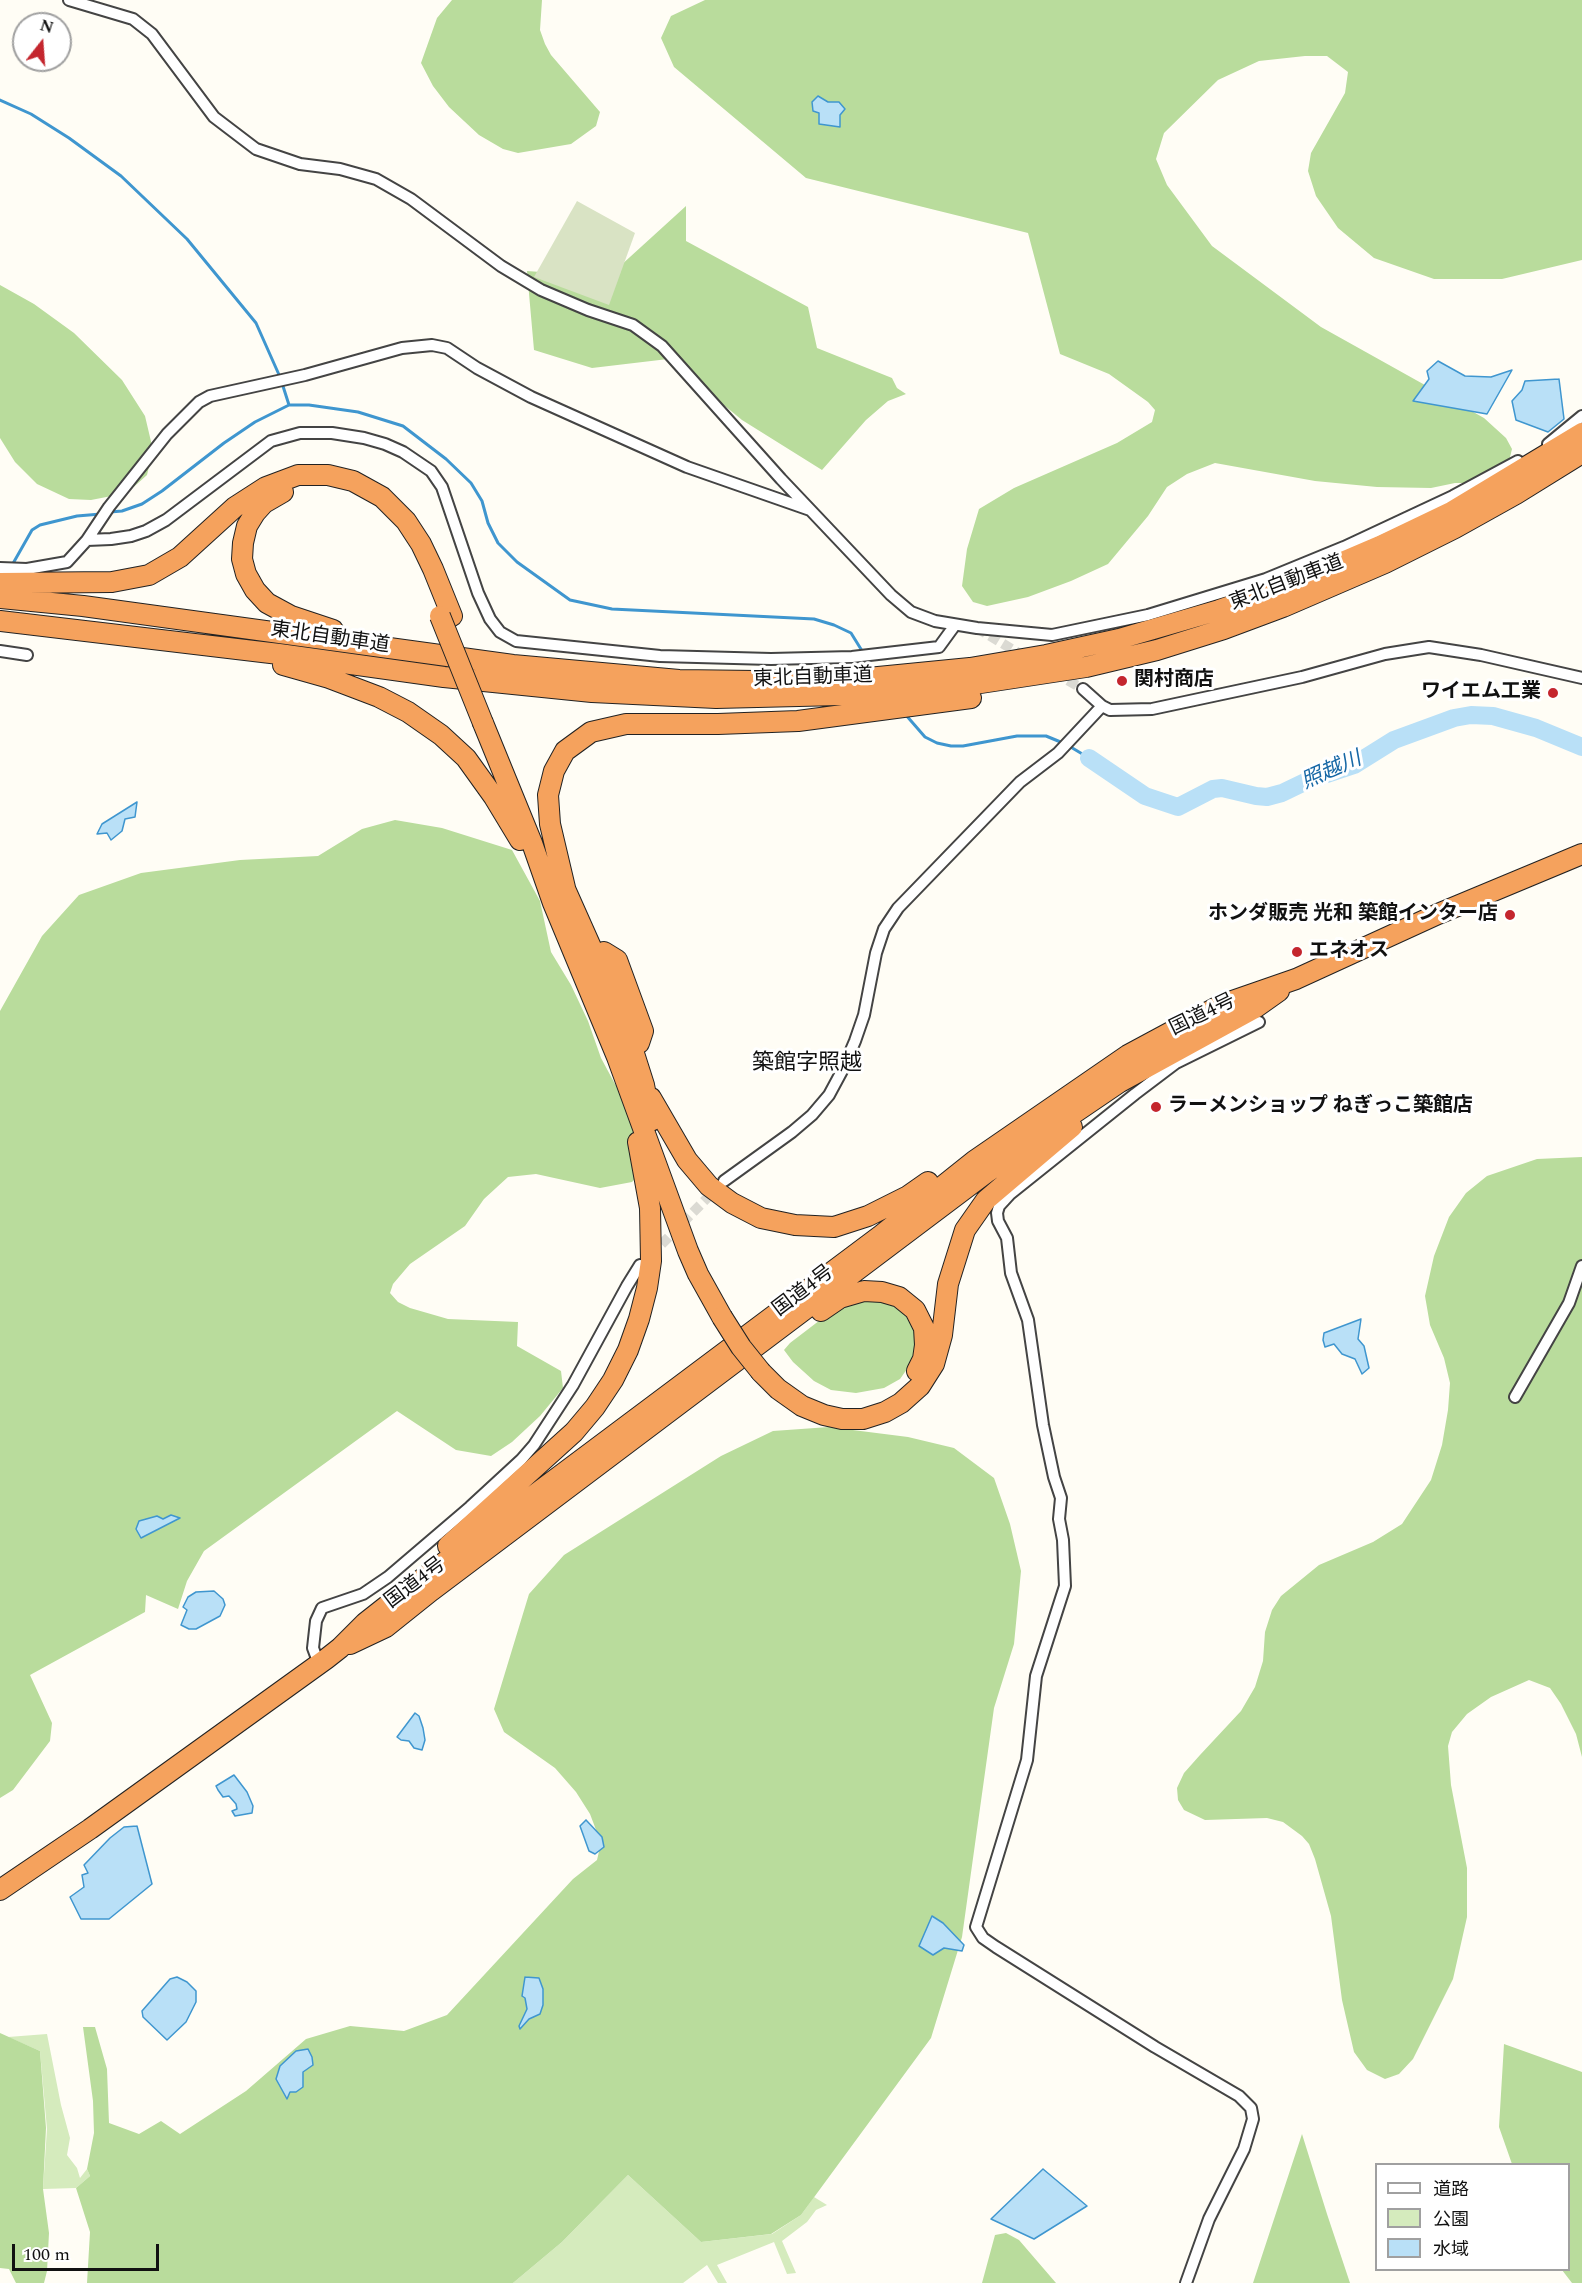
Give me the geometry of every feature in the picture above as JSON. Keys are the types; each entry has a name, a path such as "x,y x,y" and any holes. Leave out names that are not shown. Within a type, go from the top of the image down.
{"highway":[{"name":"東北自動車道","path":"0,598 83,606 513,664 679,680 756,681 868,678 970,668 1119,639 1277,590 1380,546 1451,512 1582,433"},
{"name":"東北自動車道","path":"0,621 444,677 592,692 883,703 937,697 1000,694 1089,671 1273,611 1385,563 1516,494 1582,453"},
{"path":"11,573 112,582 149,574 180,557 235,507 266,487 298,475 328,475 353,482 382,497 406,521 433,569 446,616"},
{"path":"381,645 291,616 267,603 255,590 246,574 242,559 243,543 247,526 264,503 290,489 316,485 343,489 369,501 386,515 404,537 446,616 560,897 582,974 687,1160 709,1186 732,1203 761,1218 795,1225 834,1227 868,1216 908,1196 1078,1079 1128,1055"},
{"path":"156,639 277,663 329,678 379,697 408,712 441,735 466,758 587,937 636,1071 638,1141 648,1187 652,1229 647,1288 628,1350 613,1380 595,1407 574,1432 420,1572 398,1597"},
{"path":"560,897 548,795 554,771 565,752 591,732 626,724 787,722 883,703"},
{"name":"国道4号","path":"340,1648 386,1627 986,1173 1120,1082 1185,1043 1255,1008 1296,979 1438,914 1582,854"},
{"path":"587,937 604,952 688,1251 698,1274 727,1313 741,1347 766,1368 801,1392 819,1401 850,1407 871,1405 895,1393 915,1374 925,1345 924,1328 915,1310 899,1297 882,1292 864,1291 840,1299 794,1328 770,1335"},
{"name":"国道4号","path":"0,1890 90,1829 319,1664 398,1597 880,1236 974,1161 1128,1055 1185,1043"},
{"path":"766,1368 778,1389 802,1406 824,1415 842,1419 862,1419 885,1412 901,1403 920,1386 934,1364 942,1335 948,1284 965,1230 986,1200 1093,1110 1120,1082"}],"street":[{"path":"69,0 133,19 152,34 214,117 256,150 300,164 340,169 376,179 411,199 501,266 541,290 588,310 633,325 662,346 810,511 891,595 911,612 935,621 1052,635 1148,615 1266,579 1344,547 1453,496 1550,443 1582,416"},
{"path":"11,573 67,562 87,540 109,507 167,434 199,402 210,396 305,375 402,348 432,345 447,348 477,369 531,397 668,458 778,501 810,511"},
{"path":"87,540 131,536 166,520 271,441 300,433 346,435 364,438 403,452 431,471 442,487 478,593 490,619 500,632 516,641 660,656 771,659 852,657 877,656 939,647 955,625"},
{"path":"1083,689 1102,706 1121,711 1152,709 1302,677 1385,654 1429,647 1481,655 1582,678"},
{"path":"0,651 27,655"},
{"path":"724,1181 792,1132 812,1115 829,1095 843,1069 864,1015 876,953 884,929 898,908 928,874 1010,795 1020,782 1058,753 1102,706"},
{"path":"1186,2283 1209,2219 1244,2148 1253,2119 1251,2108 1239,2096 1155,2047 996,1947 983,1938 976,1926 1027,1760 1036,1676 1065,1586 1063,1540 1059,1519 1061,1498 1054,1478 1043,1425 1028,1320 1011,1274 1007,1238 998,1221 997,1213 999,1206 1043,1166 1176,1064 1185,1043 1259,1022"},
{"path":"319,1664 313,1648 316,1621 322,1608 363,1594 387,1577 470,1507 521,1460 534,1445 573,1385 640,1265"},
{"path":"1515,1397 1569,1303 1582,1266"}],"green space":[{"path":"452,0 542,0 540,30 545,44 551,55 600,112 596,126 571,144 518,153 503,149 479,135 449,107 433,86 421,63 437,18"},
{"path":"705,0 1582,0 1582,260 1502,279 1434,279 1374,258 1338,228 1316,196 1308,171 1311,153 1345,93 1348,72 1327,56 1259,61 1218,80 1164,133 1156,159 1167,185 1212,246 1321,327 1484,418 1506,438 1512,449 1509,461 1477,483 1455,483 1431,488 1377,487 1315,481 1215,463 1187,474 1167,487 1148,516 1108,564 1028,597 987,606 973,602 962,586 967,549 979,509 1014,488 1117,443 1152,422 1155,410 1148,402 1109,374 1060,354 1028,233 806,178 674,67 661,38 671,16"},
{"path":"577,201 635,233 609,305 534,277"},
{"path":"686,206 686,241 808,307 817,348 892,378 897,388 906,394 888,401 866,420 822,470 742,420 668,359 592,368 534,350 527,271 608,277"},
{"path":"0,285 34,304 74,333 122,380 145,416 153,450 147,475 127,493 91,500 69,499 37,484 15,462 0,438"},
{"path":"395,820 442,828 512,850 540,901 551,952 571,985 588,1021 601,1058 615,1084 644,1123 648,1165 632,1182 600,1188 536,1174 508,1177 484,1199 465,1226 410,1264 393,1284 390,1293 398,1302 410,1308 448,1319 518,1322 517,1346 561,1371 563,1388 540,1416 512,1442 491,1456 456,1450 397,1411 204,1551 187,1581 178,1609 146,1595 145,1612 30,1675 52,1723 50,1741 13,1790 0,1798 0,1011 42,936 79,895 141,873 240,860 318,856 362,829"},
{"path":"1582,1157 1582,1757 1576,1734 1550,1688 1529,1680 1491,1697 1467,1714 1452,1732 1448,1746 1451,1785 1467,1868 1467,1917 1453,1979 1413,2059 1399,2074 1385,2079 1367,2070 1354,2052 1342,2000 1331,1916 1309,1844 1283,1822 1267,1818 1205,1820 1184,1810 1178,1800 1177,1788 1184,1773 1241,1711 1255,1687 1263,1661 1265,1632 1272,1610 1281,1596 1319,1565 1373,1542 1402,1524 1431,1480 1442,1445 1450,1383 1444,1358 1430,1325 1425,1296 1434,1256 1449,1217 1466,1193 1487,1176 1537,1159"},
{"path":"852,1299 896,1303 911,1314 917,1328 917,1344 912,1362 900,1379 884,1388 856,1393 831,1390 814,1381 793,1362 784,1350 828,1314"},
{"path":"829,1427 908,1437 954,1448 994,1478 1010,1524 1021,1571 1014,1644 994,1708 962,1937 931,2038 801,2215 771,2234 701,2242 628,2175 562,2242 513,2283 87,2283 90,2232 76,2188 90,2176 87,2169 94,2133 93,2101 83,2027 95,2027 107,2069 109,2123 139,2134 161,2121 180,2134 246,2091 306,2039 350,2026 404,2031 447,2015 573,1879 597,1860 601,1843 590,1814 576,1792 555,1768 504,1732 494,1709 529,1594 564,1555 721,1456 773,1431"},
{"path":"0,2033 40,2051 46,2128 43,2189 49,2233 44,2283 16,2283 9,2269 0,2268"},
{"path":"47,2034 70,2138 67,2155 77,2168 80,2178 87,2169 90,2176 76,2188 43,2189 47,2129 40,2051 8,2037"},
{"path":"1504,2044 1582,2072 1582,2283 1572,2283 1563,2271 1570,2271 1570,2163 1512,2163 1499,2127"},
{"path":"1302,2134 1350,2283 1253,2283"},
{"path":"628,2175 701,2242 772,2234 801,2215 814,2197 827,2205 816,2210 807,2222 782,2241 796,2273 787,2274 774,2242 717,2265 727,2283 718,2283 707,2265 683,2283 513,2283 562,2242"},
{"path":"1006,2233 1019,2240 1056,2283 982,2283 995,2235"}],"water":[{"path":"818,96 828,102 839,102 845,109 840,115 840,127 819,124 819,113 813,111 812,102"},
{"path":"1438,361 1465,376 1491,377 1512,370 1487,414 1413,401 1429,379 1427,371"},
{"path":"1559,379 1564,419 1548,432 1516,420 1512,401 1522,390 1525,381"},
{"path":"137,802 135,817 125,819 122,831 111,840 107,833 97,834 102,824"},
{"path":"1361,1319 1358,1339 1364,1346 1369,1368 1362,1374 1355,1359 1342,1354 1334,1344 1325,1347 1323,1340 1324,1333"},
{"path":"171,1515 180,1518 141,1538 136,1529 139,1521 157,1516 163,1519"},
{"path":"214,1591 223,1599 225,1605 220,1616 196,1629 189,1629 181,1625 187,1610 183,1607 188,1597 196,1592"},
{"path":"415,1713 419,1716 423,1728 425,1740 422,1750 414,1748 409,1741 397,1737"},
{"path":"234,1775 247,1792 253,1806 252,1813 235,1816 232,1811 237,1809 236,1804 229,1796 223,1797 216,1786"},
{"path":"586,1820 602,1837 604,1847 595,1854 589,1851 580,1826"},
{"path":"137,1826 152,1884 109,1919 81,1919 70,1897 84,1887 82,1875 88,1873 84,1865 124,1827"},
{"path":"932,1916 943,1923 964,1945 962,1951 944,1948 933,1955 919,1946"},
{"path":"177,1977 187,1982 196,1991 196,2002 186,2022 167,2040 143,2017 142,2011 170,1979"},
{"path":"525,1977 539,1978 543,1989 543,2005 540,2014 529,2019 520,2029 519,2026 527,2009 525,1998 522,1996"},
{"path":"308,2049 313,2065 303,2072 303,2087 296,2092 290,2092 287,2099 276,2079 280,2066 296,2051"},
{"path":"1043,2169 1087,2206 1034,2239 991,2219"}],"waterway":[{"path":"0,100 31,114 121,176 187,239 256,323 280,377"},
{"path":"282,383 289,405"},
{"path":"110,512 122,511 142,504 255,422 289,405 309,405 358,412 403,426 446,459 471,483 482,501 488,523 498,543 517,562 570,600 612,609 814,619 851,633 864,654"},
{"path":"11,567 32,530 40,525 77,516 101,514"},
{"path":"905,714 925,737 951,746 1017,736 1046,736 1063,743"},
{"name":"照越川","path":"1089,758 1145,796 1178,807 1213,789 1222,788 1267,797 1282,793 1309,780 1354,765 1394,740 1454,718 1471,715 1493,716 1536,728 1582,747"},
{"path":"1069,746 1089,758"}],"tunnel":[{"path":"977,628 1025,657"},
{"path":"1055,673 1083,689"},
{"path":"651,1255 716,1189"}],"place":[{"name":"関村商店","path":"1122,681"},
{"name":"ワイエム工業","path":"1553,693"},
{"name":"ホンダ販売 光和 築館インター店","path":"1510,915"},
{"name":"エネオス","path":"1297,952"},
{"name":"ラーメンショップ ねぎっこ築館店","path":"1156,1107"}],"district":[{"name":"築館字照越","path":"807,1065"}]}
